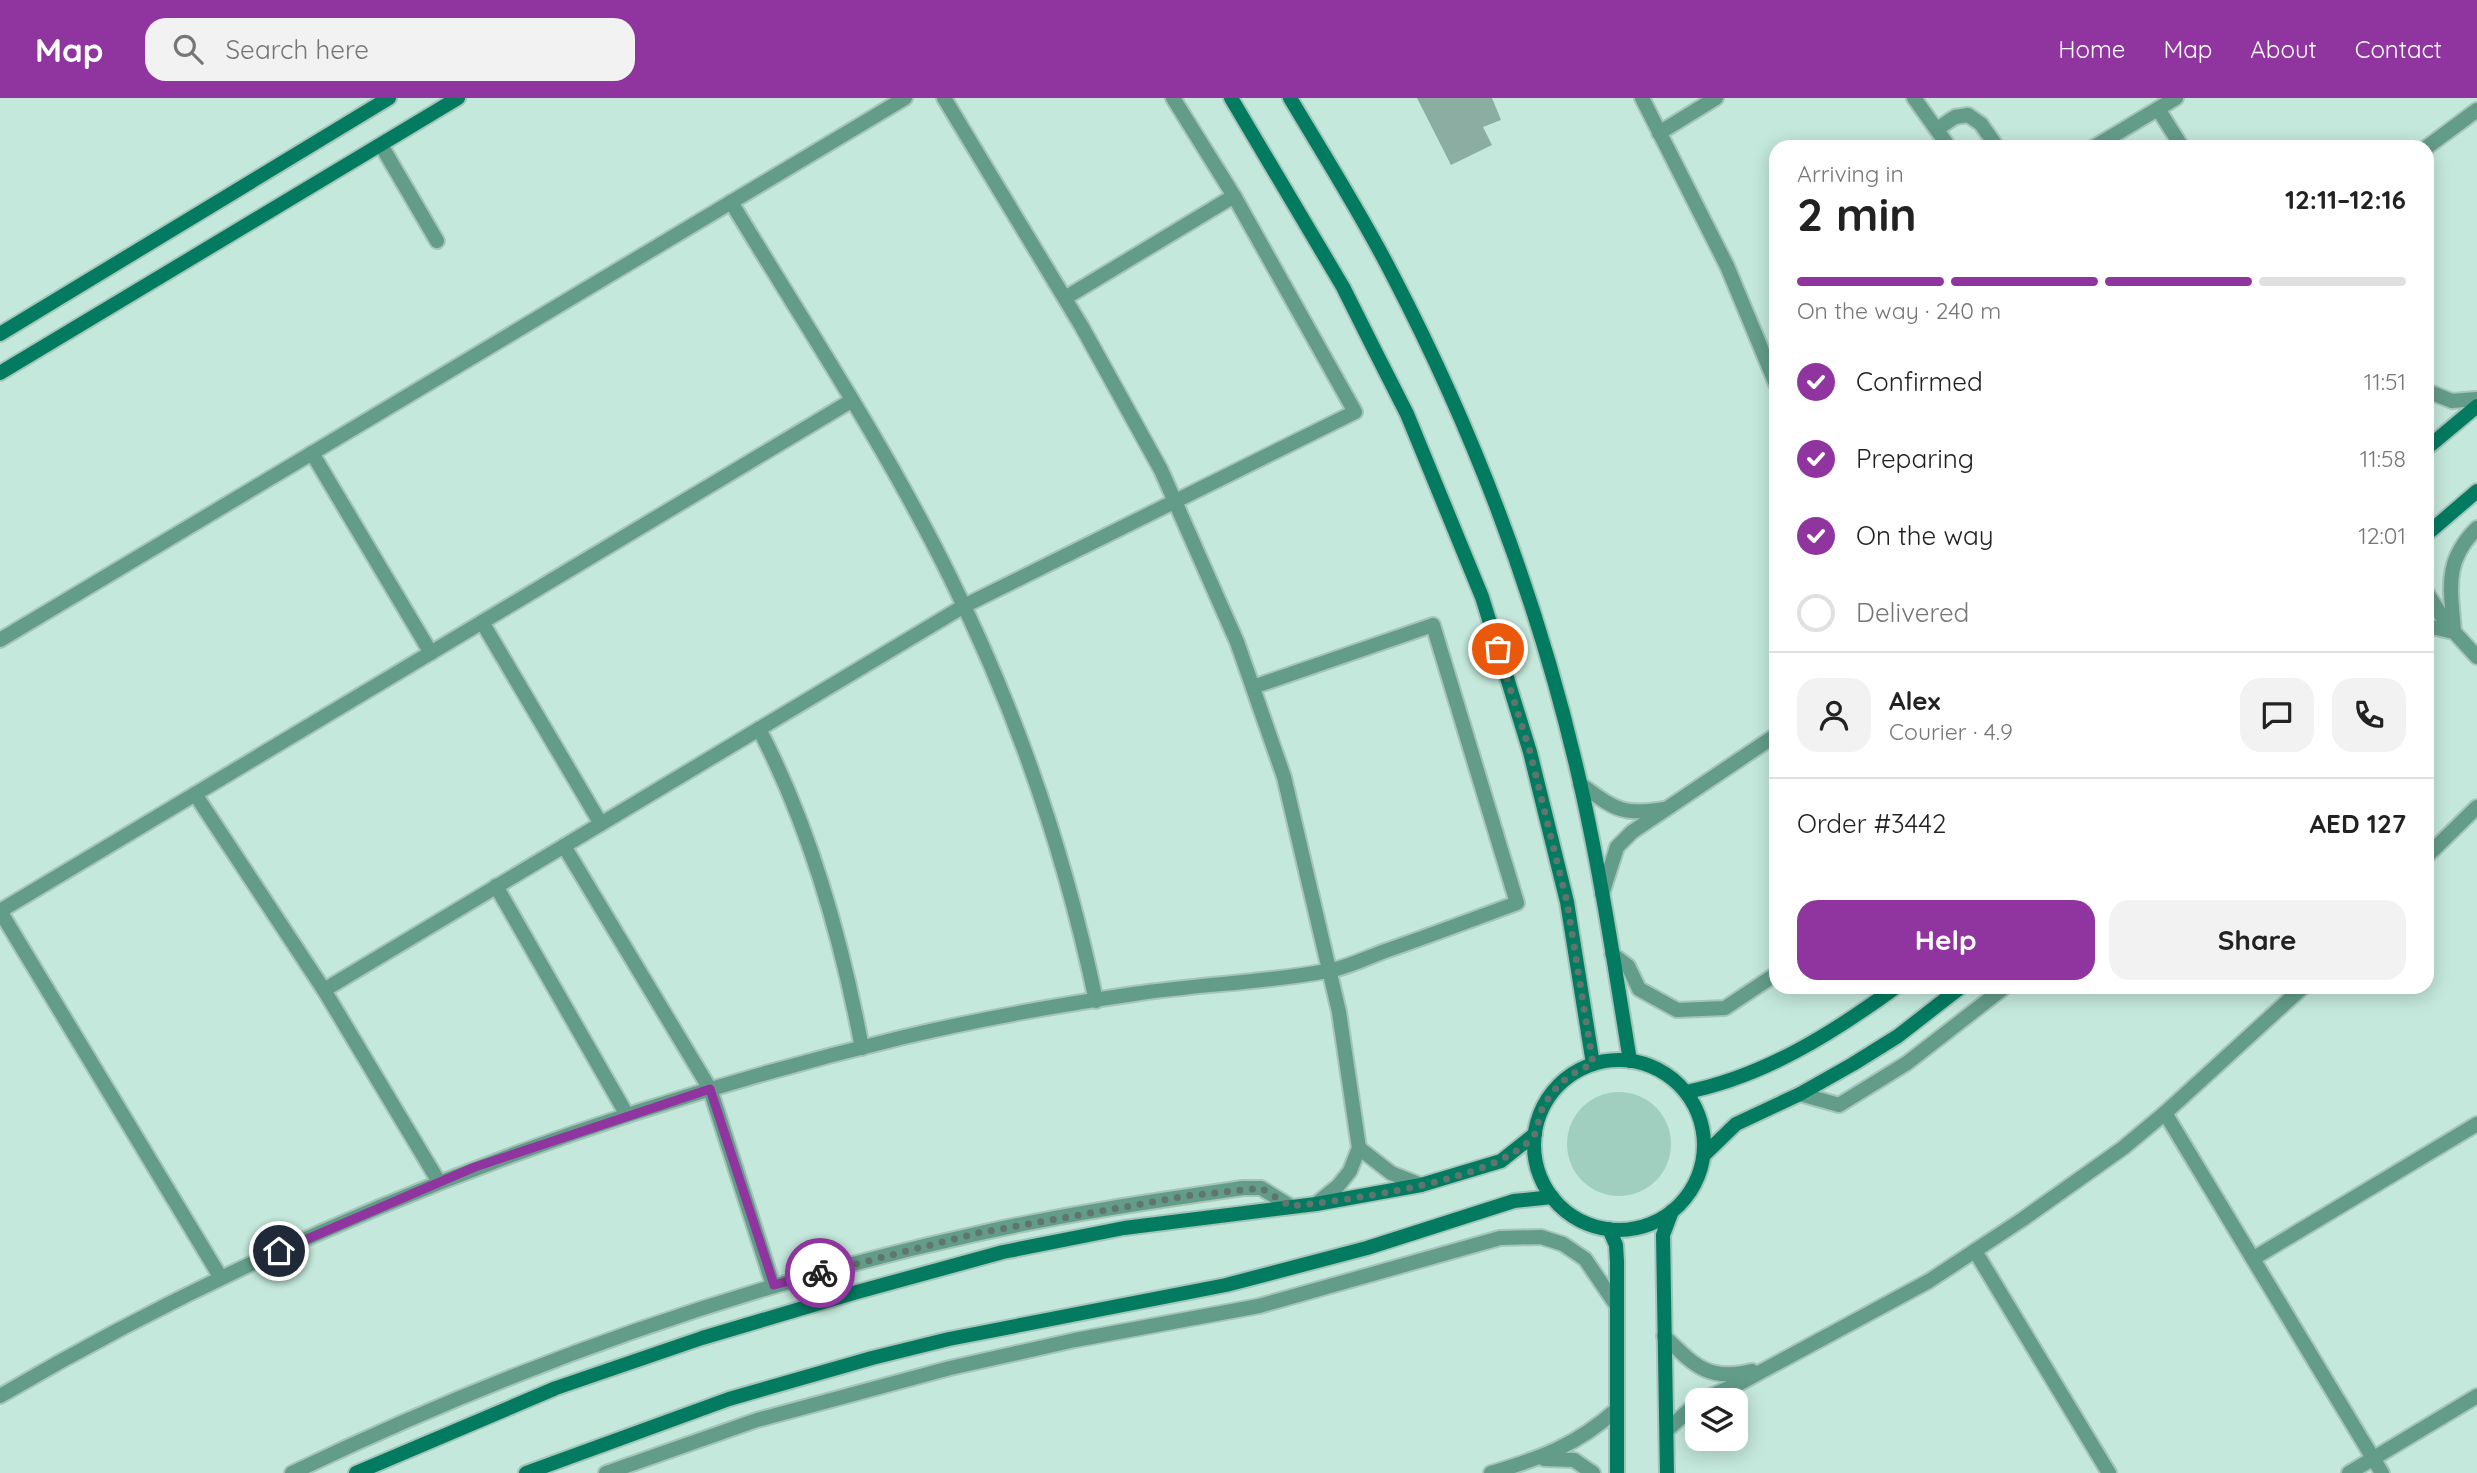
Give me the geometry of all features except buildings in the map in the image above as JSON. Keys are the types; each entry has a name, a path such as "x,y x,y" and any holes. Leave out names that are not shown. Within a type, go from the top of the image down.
{"main road":[{"path":"0,334 389,98"},
{"path":"0,373 458,98"},
{"path":"1231,98 1343,287 1374,348 1407,414 1482,597 1530,752 1567,902 1593,1064"},
{"path":"1290,98 1392,275 1454,407 1508,540 1534,614 1580,784 1602,894 1630,1061"},
{"path":"2434,442 2477,406"},
{"path":"2434,528 2477,491"},
{"path":"1686,1092 1726,1085 1821,1037 1886,994"},
{"path":"1704,1155 1736,1124 1800,1094 1898,1036 1952,994"},
{"path":"1667,1473 1663,1236 1672,1212 1693,1186 1704,1155 1701,1122 1686,1092 1661,1071 1630,1061 1593,1064 1567,1078 1555,1089 1542,1111 1535,1134 1537,1167 1552,1197 1577,1219 1609,1229 1642,1226 1672,1212"},
{"path":"356,1473 556,1388 702,1338 857,1292 1044,1244 1124,1228 1316,1204 1421,1185 1501,1161 1535,1134"},
{"path":"526,1473 729,1399 872,1358 976,1333 1226,1286 1367,1248 1514,1201 1552,1197"},
{"path":"1609,1229 1616,1245 1617,1473"}],"street":[{"path":"0,640 905,98"},
{"path":"944,98 1122,397 1175,501 1222,604 1284,776 1331,971 1359,1148 1350,1171 1338,1186 1316,1204"},
{"path":"324,990 964,606 1355,412 1234,196 1173,98"},
{"path":"1642,98 1727,266 1769,367"},
{"path":"1659,132 1716,98"},
{"path":"1914,98 1944,140"},
{"path":"2106,140 2176,98"},
{"path":"2158,109 2178,140"},
{"path":"2434,142 2477,110"},
{"path":"1937,129 1955,117 1968,115 1981,124 1992,140"},
{"path":"380,145 438,241"},
{"path":"1065,299 1234,196"},
{"path":"731,202 915,509 964,606 1016,725 1058,845 1096,1001"},
{"path":"2434,394 2452,401 2477,399"},
{"path":"221,1278 0,911 851,401"},
{"path":"312,453 431,653"},
{"path":"2450,627 2452,567 2460,546 2477,528"},
{"path":"2434,603 2450,627 2477,657"},
{"path":"2434,617 2450,627"},
{"path":"482,622 601,824"},
{"path":"0,1396 134,1321 221,1278 439,1182 627,1115 710,1089 862,1048 1009,1016 1096,1001 1331,971 1517,904 1433,625 1253,687"},
{"path":"2434,626 2450,627"},
{"path":"760,729 794,809 830,913 862,1048"},
{"path":"1602,894 1617,847 1632,832 1673,807 1769,740"},
{"path":"1580,784 1617,809 1634,814 1673,807"},
{"path":"195,794 324,990 439,1182"},
{"path":"2434,849 2477,807"},
{"path":"564,846 710,1089 774,1285"},
{"path":"496,886 627,1115"},
{"path":"1612,954 1628,966 1639,989 1676,1010 1725,1008 1769,979"},
{"path":"1800,1094 1839,1105 1907,1063 1996,994"},
{"path":"1724,1388 1767,1368 1929,1281 1975,1251 2123,1148 2214,1072 2296,994"},
{"path":"2165,1113 2382,1473"},
{"path":"2254,1258 2477,1124"},
{"path":"1359,1148 1391,1173 1421,1185"},
{"path":"292,1473 515,1374 637,1329 774,1285 978,1233 1148,1202 1261,1188 1290,1206"},
{"path":"606,1473 757,1420 950,1368 1075,1340 1259,1306 1500,1238 1541,1237 1563,1244 1585,1259 1617,1306"},
{"path":"1975,1251 2109,1473"},
{"path":"1664,1336 1700,1369 1712,1388"},
{"path":"1700,1369 1715,1374 1738,1374 1767,1368"},
{"path":"2349,1473 2477,1396"},
{"path":"1491,1473 1539,1458 1590,1433 1616,1410"},
{"path":"1667,1430 1685,1414"},
{"path":"1539,1458 1574,1460 1593,1473"}],"green space":[{"path":"1619,1092 1639,1096 1662,1115 1667,1124 1671,1144 1667,1164 1648,1187 1639,1192 1619,1196 1599,1192 1576,1173 1571,1164 1567,1144 1571,1124 1590,1101 1599,1096"}],"way so far":[{"path":"820,1273 978,1233 1186,1196 1261,1188 1272,1192 1290,1206 1316,1204 1421,1185 1501,1161 1535,1134 1538,1118 1555,1089 1567,1078 1593,1064 1567,902 1530,752 1498,649"}],"route":[{"path":"279,1251 475,1167 710,1089 774,1285 820,1273"}]}
